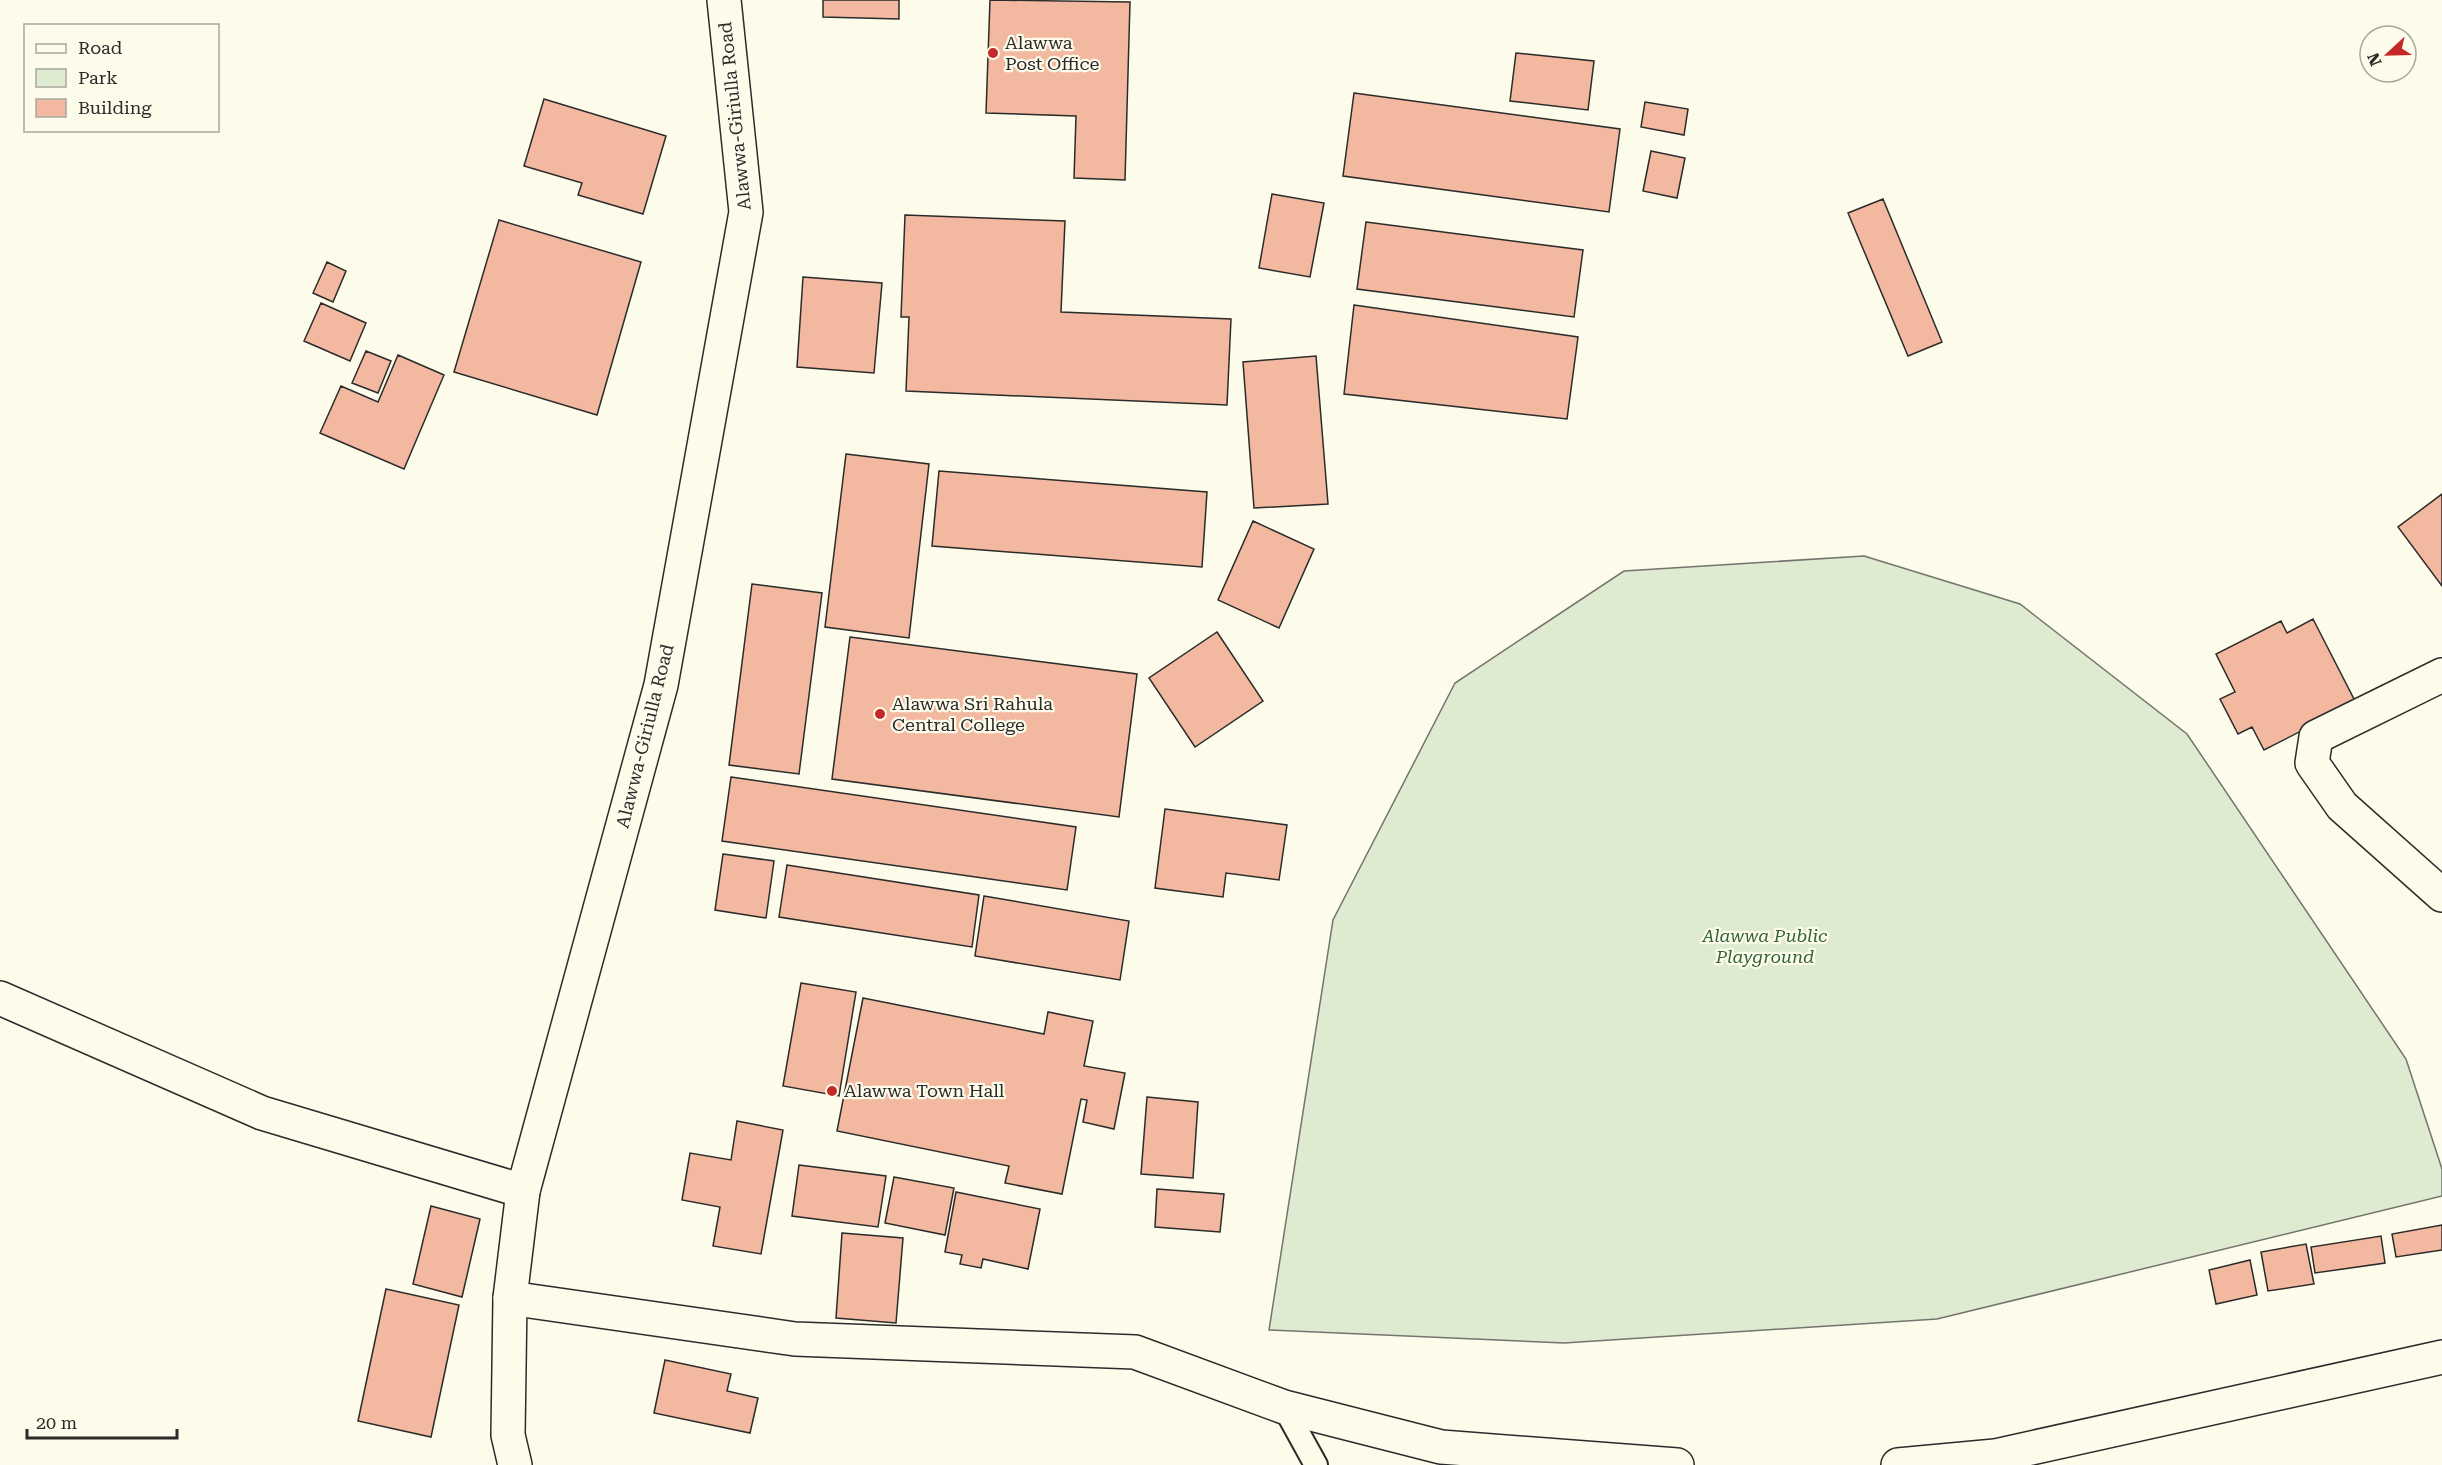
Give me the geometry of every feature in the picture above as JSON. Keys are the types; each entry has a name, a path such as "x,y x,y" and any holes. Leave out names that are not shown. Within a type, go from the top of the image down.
{"street":[{"name":"Alawwa-Giriulla Road","path":"514,1465 508,1435 510,1298 523,1191 661,686 746,212 724,0"},
{"path":"2442,675 2316,737 2312,764 2342,806 2442,895"},
{"path":"0,998 262,1113 523,1191"},
{"path":"510,1298 795,1339 1136,1352 1284,1407 1441,1447 1665,1465"},
{"path":"1898,1465 1995,1456 2442,1357"}],"lane":[{"path":"1284,1407 1316,1465"}],"green space":[{"name":"Alawwa Public Playground","path":"1864,556 2020,604 2187,734 2406,1059 2442,1169 2442,1196 1937,1319 1564,1343 1269,1330 1333,920 1455,683 1624,571"}],"building":[{"path":"823,0 899,0 899,19 823,17"},
{"path":"990,0 1130,2 1125,180 1074,178 1076,116 986,113"},
{"path":"1516,53 1594,61 1588,110 1510,101"},
{"path":"1354,93 1620,129 1609,212 1343,176"},
{"path":"544,99 666,136 643,214 578,195 582,183 524,166"},
{"path":"1645,102 1688,109 1684,135 1641,127"},
{"path":"1651,151 1685,158 1677,198 1643,191"},
{"path":"1272,194 1324,203 1310,277 1259,268"},
{"path":"1883,199 1942,342 1908,356 1848,213"},
{"path":"905,215 1065,221 1061,312 1231,319 1227,405 906,391 909,317 901,317"},
{"path":"499,220 641,262 597,415 454,372"},
{"path":"1366,222 1583,250 1574,317 1357,289"},
{"path":"327,262 346,271 333,302 313,293"},
{"path":"803,277 882,283 874,373 797,367"},
{"path":"321,303 366,323 350,361 304,341"},
{"path":"1354,305 1578,337 1567,419 1344,394"},
{"path":"366,351 391,361 378,393 352,383"},
{"path":"398,355 444,375 404,469 320,433 341,386 378,402"},
{"path":"1316,356 1328,504 1254,508 1243,362"},
{"path":"846,454 929,464 909,638 825,627"},
{"path":"939,471 1207,492 1202,567 932,546"},
{"path":"2442,494 2442,586 2398,527"},
{"path":"1253,521 1314,549 1279,628 1218,600"},
{"path":"752,584 822,593 799,774 729,765"},
{"path":"2313,619 2356,703 2264,750 2252,727 2238,734 2220,699 2235,692 2216,654 2281,621 2287,633"},
{"path":"1217,632 1263,701 1195,747 1149,678"},
{"path":"850,637 1137,674 1119,817 832,779"},
{"path":"731,777 1076,827 1067,890 722,841"},
{"path":"1165,809 1287,825 1279,880 1226,873 1223,897 1155,888"},
{"path":"723,854 774,861 766,918 715,910"},
{"path":"787,865 979,895 972,947 779,917"},
{"path":"984,896 1129,921 1120,980 975,956"},
{"path":"801,983 856,992 839,1096 783,1086"},
{"path":"863,998 1044,1034 1048,1012 1093,1021 1084,1066 1125,1073 1114,1129 1083,1122 1087,1100 1081,1099 1062,1194 1005,1183 1009,1166 837,1131"},
{"path":"1147,1097 1198,1102 1193,1178 1141,1174"},
{"path":"737,1121 783,1130 761,1254 713,1246 720,1207 682,1200 690,1153 731,1160"},
{"path":"799,1165 886,1176 878,1227 792,1216"},
{"path":"894,1177 954,1188 945,1235 885,1223"},
{"path":"1157,1189 1224,1194 1220,1232 1155,1227"},
{"path":"956,1192 1040,1209 1028,1269 983,1259 981,1268 960,1264 962,1255 945,1252"},
{"path":"431,1206 480,1219 462,1297 413,1284"},
{"path":"2442,1225 2442,1250 2396,1257 2392,1234"},
{"path":"842,1233 903,1238 896,1323 836,1318"},
{"path":"2381,1236 2385,1263 2315,1273 2311,1247"},
{"path":"2306,1244 2314,1284 2268,1291 2261,1252"},
{"path":"2250,1260 2257,1295 2216,1304 2209,1270"},
{"path":"386,1289 459,1305 431,1437 358,1421"},
{"path":"665,1360 731,1374 727,1391 758,1398 750,1433 654,1413"}],"place":[{"name":"Alawwa Post Office","path":"993,53"},
{"name":"Alawwa Sri Rahula Central College","path":"880,714"},
{"name":"Alawwa Town Hall","path":"832,1091"}]}
